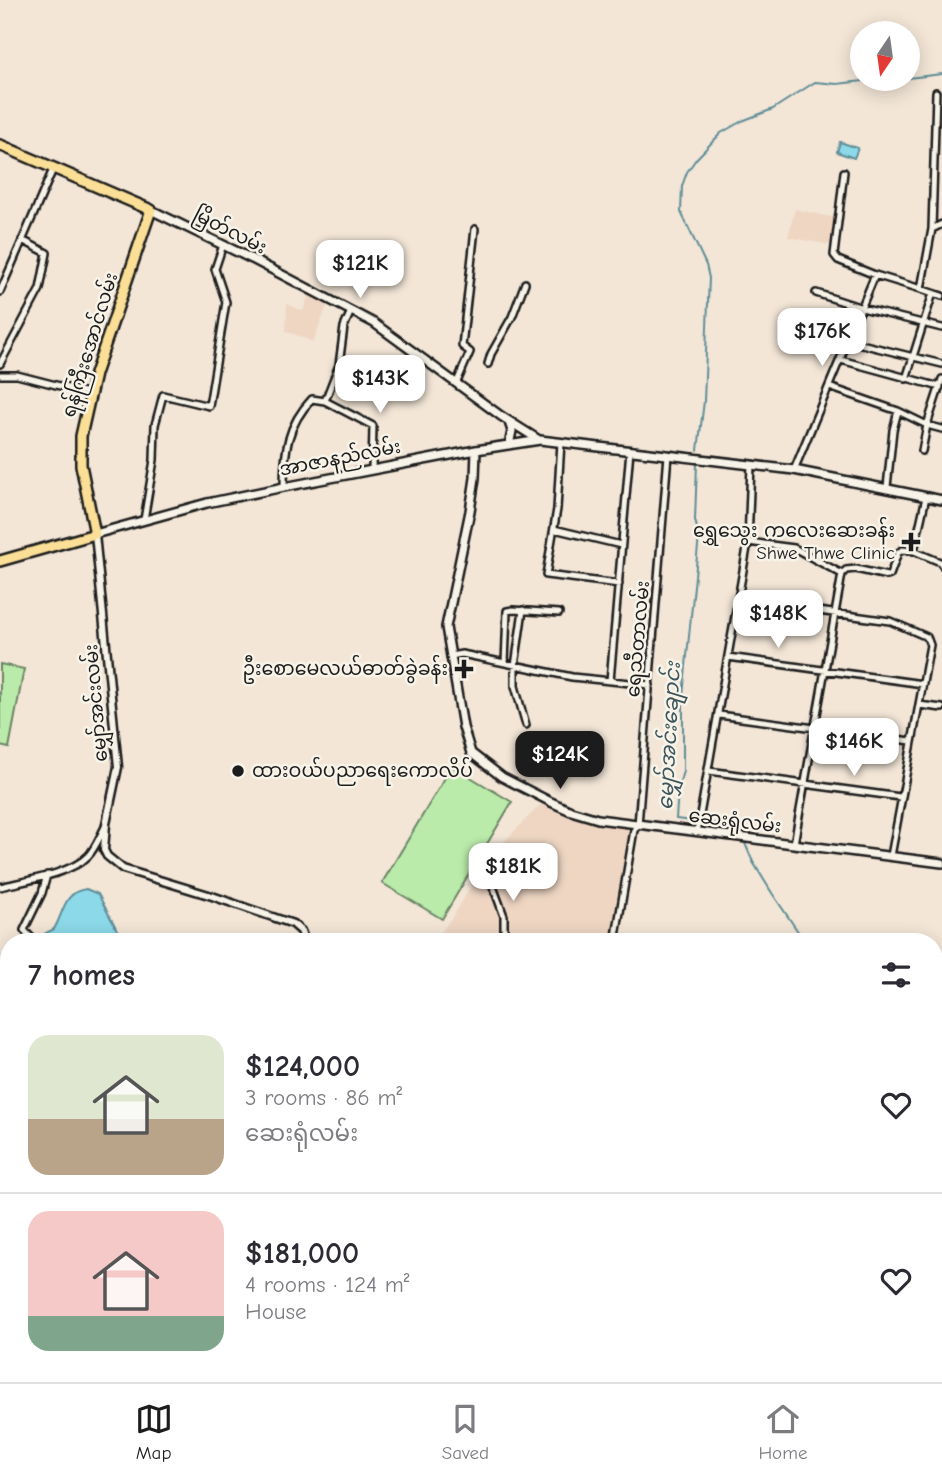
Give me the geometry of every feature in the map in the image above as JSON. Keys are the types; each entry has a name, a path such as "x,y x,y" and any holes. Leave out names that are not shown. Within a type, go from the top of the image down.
{"highway":[{"path":"0,145 151,210"},
{"name":"ရန်ကြီးအောင်လမ်း","path":"95,534 81,464 81,436 99,362 151,210"},
{"name":"အာဇာနည်လမ်း","path":"0,561 95,534"}],"main road":[{"name":"မြိတ်လမ်း","path":"151,210 374,323 509,421 540,440"},
{"path":"509,421 512,431 509,445"},
{"name":"အာဇာနည်လမ်း","path":"95,534 206,503 372,469 540,440 794,470 942,500"},
{"name":"ဆေးရုံလမ်း","path":"476,450 470,511 446,627 463,727 471,753 502,777 571,811 598,819 942,863"}],"street":[{"path":"921,289 932,229 936,92"},
{"path":"0,292 54,167"},
{"path":"844,172 834,255 838,260 875,275 942,296"},
{"path":"932,229 942,224"},
{"path":"457,382 470,352 462,346 475,229"},
{"path":"0,364 40,289 47,253 22,240"},
{"path":"144,520 154,460 155,425 163,395 209,406 226,302 215,269 223,245"},
{"path":"794,470 875,275"},
{"path":"488,364 512,317 525,283"},
{"path":"816,293 862,308 942,328"},
{"path":"906,379 933,293"},
{"path":"325,401 339,365 344,327 351,311"},
{"path":"849,341 942,364"},
{"path":"841,360 940,387"},
{"path":"0,375 17,375 91,394"},
{"path":"922,452 927,425 938,402 942,379"},
{"path":"829,387 942,429"},
{"path":"284,487 284,452 293,427 313,399 325,401 373,426 372,469"},
{"path":"887,488 893,430 898,411"},
{"path":"561,442 554,529 546,575 619,584"},
{"path":"610,681 630,450"},
{"name":"ရေသီတာလမ်း","path":"617,933 634,830 638,825 668,455"},
{"path":"697,832 748,542 751,465"},
{"path":"914,551 926,497"},
{"path":"554,529 621,545"},
{"name":"မျှော်အင်းလမ်း","path":"95,534 118,767 106,824 104,850 114,863 123,869 293,924 302,933"},
{"path":"748,542 794,548 842,574"},
{"path":"794,844 842,574 846,570 856,569 887,576 899,551 914,551 942,565"},
{"path":"739,600 890,621 927,637 930,645 891,856"},
{"path":"523,610 515,686 526,725"},
{"path":"505,663 507,611 559,613"},
{"path":"450,656 462,654 515,666 650,685"},
{"path":"728,657 923,684"},
{"path":"919,705 942,708"},
{"path":"719,715 911,741"},
{"path":"709,771 900,797"},
{"path":"0,887 47,875 89,856 106,824"},
{"path":"486,870 504,916 504,933"},
{"path":"27,933 24,930 42,893 47,875"}],"shaded area":[{"path":"795,209 840,219 836,246 788,237"},
{"path":"310,291 329,301 313,342 286,331 287,304 303,311"},
{"path":"541,804 602,823 630,828 615,933 441,933 487,859"}],"green space":[{"path":"0,664 24,669 9,748 0,746"},
{"path":"452,766 512,802 442,919 382,883"}],"water":[{"path":"840,142 858,148 854,158 837,152"},
{"path":"86,889 98,894 119,933 46,933 54,929 68,899 78,891"}],"waterway":[{"name":"မျှော်အင်းချောင်း","path":"920,77 942,74"},
{"name":"မျှော်အင်းချောင်း","path":"698,450 704,401 709,278 706,265 681,212 682,186 687,172 721,133 742,121 773,109 815,82 850,83"},
{"name":"မျှော်အင်းချောင်း","path":"697,463 695,520 699,536 683,696 683,771 678,789 676,819 734,826 742,836"},
{"name":"မျှော်အင်းချောင်း","path":"744,841 753,862 799,933"}],"place":[{"name":"ရွှေသွေး ကလေးဆေးခန်း Shwe Thwe Clinic","path":"911,542"},
{"name":"ဦးစောမေလယ်ဓာတ်ခွဲခန်း","path":"464,669"},
{"name":"ထားဝယ်ပညာရေးကောလိပ်","path":"238,771"}]}
